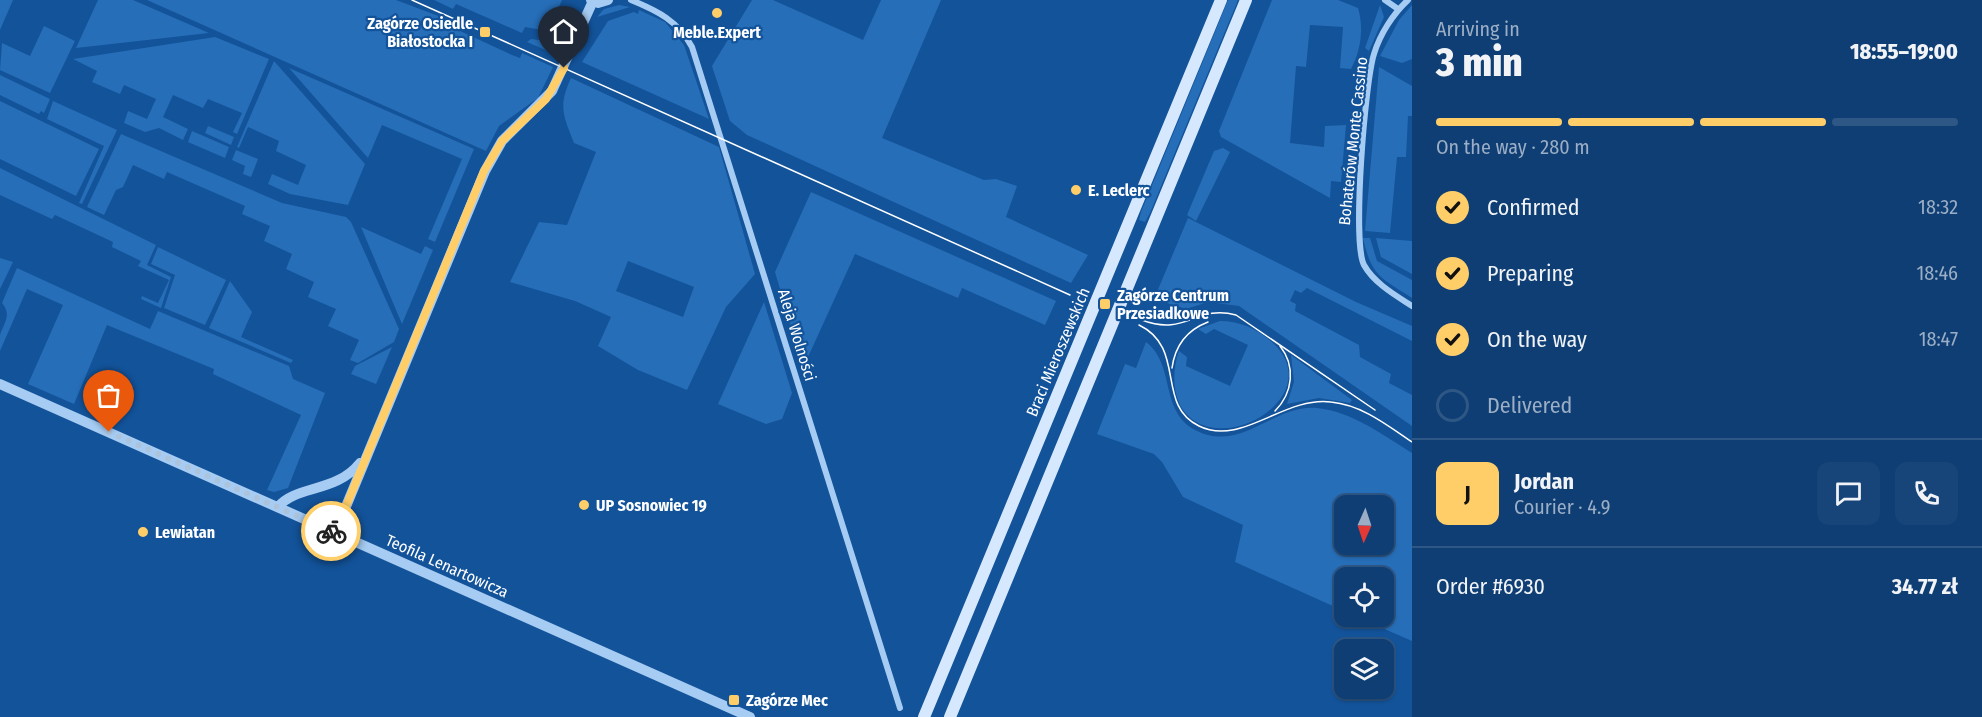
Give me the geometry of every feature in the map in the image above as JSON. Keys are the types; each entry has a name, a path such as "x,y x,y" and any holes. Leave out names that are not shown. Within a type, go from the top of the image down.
{"main road":[{"name":"Braci Mieroszewskich","path":"924,717 1221,0"},
{"path":"950,717 1246,0"},
{"path":"1120,248 1139,257"}],"street":[{"path":"335,533 484,171 502,141 552,91 592,1 603,3 608,0"},
{"name":"Aleja Wolności","path":"631,0 667,16 685,34 692,47 900,708"},
{"path":"1385,0 1398,9"},
{"name":"Bohaterów Monte Cassino","path":"1408,0 1398,9 1381,38 1371,70 1357,234 1363,263 1371,275 1412,306"},
{"name":"Teofila Lenartowicza","path":"0,384 750,717"},
{"path":"278,507 286,500 344,479 368,453"}],"shaded area":[{"path":"0,0 13,0 0,30"},
{"path":"98,0 133,0 209,33 76,48"},
{"path":"147,0 396,0 449,20 447,25 512,55 520,58 522,53 553,67 538,98 499,126 486,151"},
{"path":"434,0 562,0 548,31 525,27 522,33 456,4 453,9"},
{"path":"752,0 773,0 863,40 881,0 941,0 882,138 984,180 996,179 1017,186 1006,217 1088,255 1071,283 747,135 730,121 712,66"},
{"path":"1228,0 1238,0 1150,213 1145,222 1139,220 1141,212"},
{"path":"1272,0 1338,0 1358,8 1361,39 1351,69 1340,68 1343,27 1310,25 1306,67 1296,66 1290,143 1324,147 1325,126 1346,125 1341,182 1331,181 1330,198 1221,137 1219,131"},
{"path":"619,5 630,7 597,17 604,9"},
{"path":"1380,5 1384,17 1369,51 1365,48"},
{"path":"1412,5 1412,59 1402,63 1380,56 1399,20"},
{"path":"639,10 665,22 684,45 709,119 582,62 608,21 634,12 638,14"},
{"path":"565,13 574,17 557,55 527,42 531,39 547,41 554,38"},
{"path":"44,26 75,41 50,93 0,70 2,43 30,56"},
{"path":"215,37 269,59 237,134 233,132 242,113 208,99 203,108 173,95 163,117 188,129 183,140 159,128 145,132 124,123 128,111 147,119 156,99 124,85 120,94 92,82 97,71 73,59"},
{"path":"274,61 365,164 348,205 290,194 268,184 272,174 298,185 306,165 276,151 279,141 248,127 239,148 237,147"},
{"path":"1379,67 1412,86 1412,116 1408,116 1406,157 1397,157 1390,233 1365,231"},
{"path":"289,68 474,149 435,242 428,239 462,159 382,125 368,158"},
{"path":"0,75 50,99 44,113 41,111 39,114 0,95"},
{"path":"571,78 719,147 755,274 726,307 687,390 638,370 598,346 611,317 575,301 510,282 539,222 567,225 596,152 574,143 567,125 563,103","holes":["628,261 694,287 683,317 616,291"]},
{"path":"0,101 99,149 76,196 0,159"},
{"path":"53,101 117,130 82,204 79,203 104,146 47,119"},
{"path":"208,126 234,137 231,145 205,133"},
{"path":"192,131 229,147 225,158 188,142"},
{"path":"121,134 282,203 346,217 351,222 399,329 394,342 358,363 350,360 359,340 328,326 336,309 308,297 314,282 286,269 292,254 264,241 270,226 242,214 245,206 167,172 164,179 133,165 123,187 116,190 104,215 87,207"},
{"path":"1223,148 1230,152 1196,221 1187,215 1214,151"},
{"path":"236,150 258,159 251,177 243,174 245,166 232,160"},
{"path":"0,168 156,245 147,265 171,277 161,308 141,299 142,296 158,303 169,280 138,266 141,261 112,247 113,242 55,215 52,219 0,195"},
{"path":"811,192 1056,301 1045,325 962,288 958,298 855,254 803,368 775,272"},
{"path":"1188,218 1356,302 1412,326 1412,341 1307,288 1301,293 1295,290 1290,301 1296,304 1295,311 1359,345 1360,357 1391,374 1389,383 1412,395 1412,426 1239,306 1208,302 1186,309 1154,299"},
{"path":"361,227 421,254 425,246 433,250 402,324"},
{"path":"1363,238 1370,238 1377,261 1412,280 1412,298 1385,280 1374,269"},
{"path":"1376,238 1412,241 1412,274 1381,257"},
{"path":"158,247 226,280 205,325 164,308 175,275 151,264"},
{"path":"0,258 13,262 0,289"},
{"path":"17,268 150,329 158,311 289,366 293,379 325,393 288,488 274,492 267,490 301,415 213,374 214,369 107,325 74,404 28,384 63,305 27,289 0,351 0,335 7,315 2,303"},
{"path":"230,281 252,312 241,337 293,360 291,363 209,328"},
{"path":"764,302 792,393 782,419 766,424 718,404"},
{"path":"1220,321 1244,325 1265,336 1277,347 1288,367 1287,387 1276,404 1259,418 1237,426 1215,428 1195,421 1180,405 1174,378 1179,351 1187,357 1186,366 1230,386 1248,345 1214,329 1206,334 1198,329"},
{"path":"1146,342 1161,363 1176,411 1195,430 1212,436 1242,433 1286,413 1317,408 1355,419 1412,453 1412,641 1380,627 1394,627 1394,567 1334,567 1334,607 1235,562 1243,525 1183,497 1162,462 1154,454 1097,434 1125,364 1136,368"},
{"path":"392,347 376,384 351,374 355,366"},
{"path":"1291,355 1352,400 1350,403 1319,398 1287,404 1294,382"}],"tram line":[{"path":"412,0 1070,295"},
{"path":"1142,320 1170,325 1211,314 1236,315 1375,410"},
{"path":"1172,368 1183,340 1194,329 1208,322"},
{"path":"1139,325 1154,335 1162,348 1178,405 1186,417 1199,426 1215,431 1231,430 1296,406 1314,402 1331,402 1364,411 1412,442"},
{"path":"1275,411 1286,396 1290,379 1288,362 1280,346"}],"way so far":[{"path":"109,432 331,531"}],"place":[{"name":"Meble.Expert","path":"717,13"},
{"name":"Zagórze Osiedle Białostocka I","path":"485,32"},
{"name":"E. Leclerc","path":"1076,190"},
{"name":"Zagórze Centrum Przesiadkowe","path":"1105,304"},
{"name":"UP Sosnowiec 19","path":"584,505"},
{"name":"Lewiatan","path":"143,532"},
{"name":"Zagórze Mec","path":"734,700"}],"route":[{"path":"331,531 335,533 484,171 502,141 546,99 564,68"}]}
